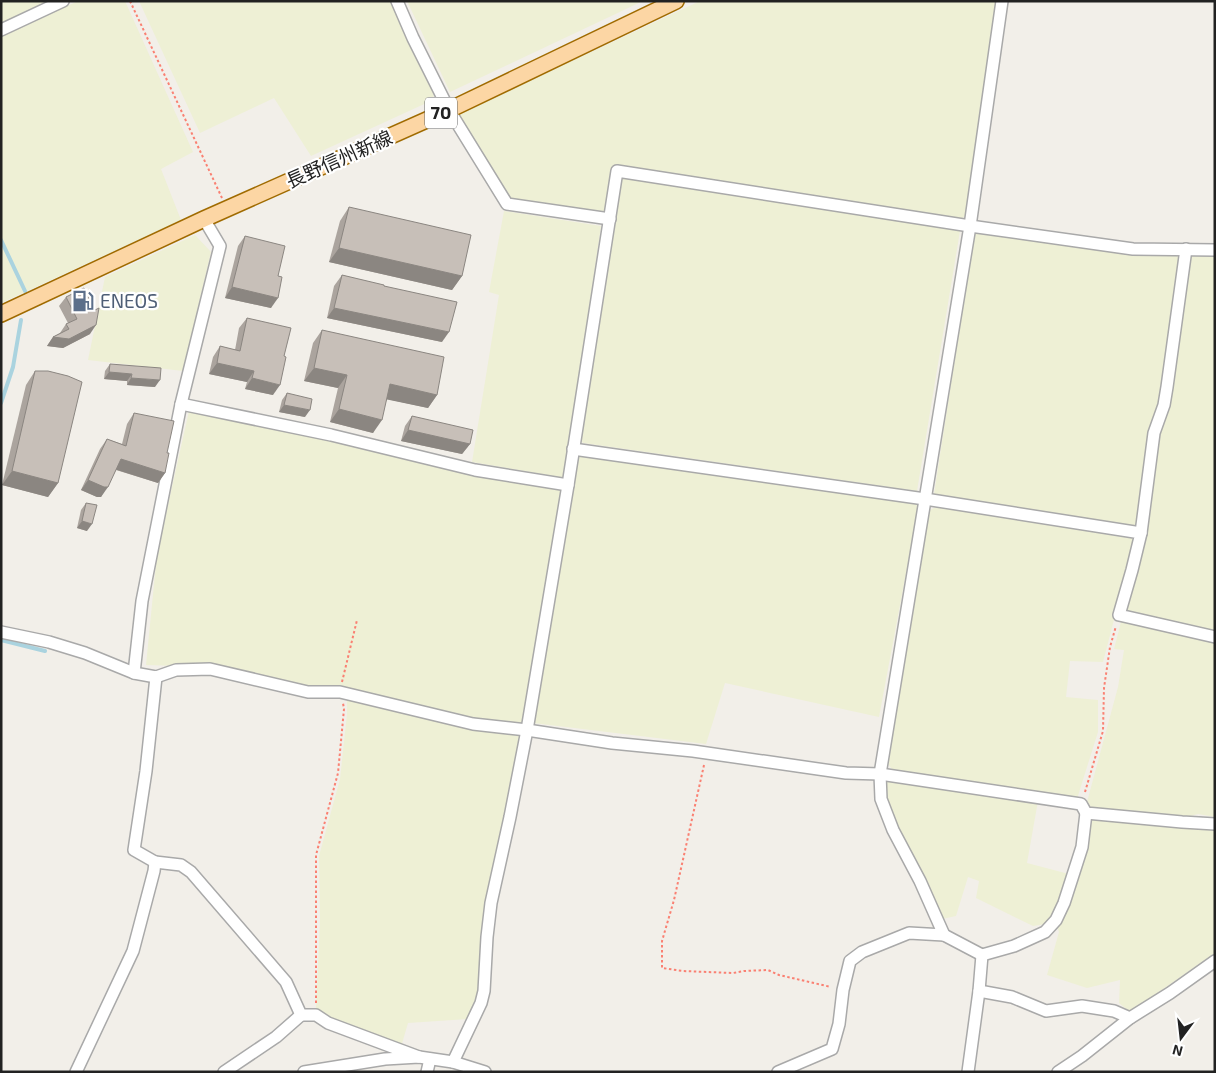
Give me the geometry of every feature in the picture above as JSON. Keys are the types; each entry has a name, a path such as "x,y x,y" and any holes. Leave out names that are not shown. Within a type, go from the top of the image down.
{"main road":[{"name":"長野信州新線","path":"1,314 204,219 449,110 676,1"}],"street":[{"path":"1,30 63,1"},
{"path":"397,1 449,110 507,204 610,219"},
{"path":"944,935 881,799 880,774 970,226 1002,1"},
{"path":"453,1062 481,1003 484,990 491,903 527,730 568,485 617,171 970,226 1133,249 1215,250"},
{"path":"134,673 142,601 181,404 220,246 204,219"},
{"path":"1186,249 1167,387 1164,405 1154,434 1141,533 1119,615 1215,637"},
{"path":"181,404 331,435 475,470 568,485"},
{"path":"573,449 1141,533"},
{"path":"1,632 49,642 85,653 134,673 156,677 176,670 210,669 308,692 340,692 473,724 612,743 706,753 846,773 880,774 1084,808 1182,822 1215,824"},
{"path":"156,677 146,771 134,850 154,862 181,865 191,872 286,982 302,1015"},
{"path":"778,1072 832,1049 839,1024 843,990 850,961 862,952 909,933 944,935 982,955 1014,946 1045,932 1056,920 1064,903 1082,847 1084,808"},
{"path":"76,1072 133,951 154,871 154,862"},
{"path":"968,1072 982,955"},
{"path":"1058,1072 1082,1056 1130,1018 1170,993 1215,961"},
{"path":"979,991 1012,997 1046,1011 1082,1006 1114,1012 1130,1018"},
{"path":"224,1072 276,1037 302,1015 316,1015 328,1023 424,1058"},
{"path":"424,1058 427,1072"},
{"path":"304,1072 385,1059 424,1058 453,1062 484,1072"}],"path":[{"path":"130,1 227,209"},
{"path":"1084,808 1102,731 1104,688 1110,647 1119,615"},
{"path":"316,1015 316,855 338,773 344,709 340,692 357,620"},
{"path":"706,753 674,900 662,941 662,968 683,971 733,973 768,970 779,975 843,990"}],"green space":[{"path":"1,1 53,1 1,25"},
{"path":"78,1 125,1 193,152 161,169 181,220 1,303 1,37"},
{"path":"139,1 392,1 434,93 433,100 311,156 274,98 200,133"},
{"path":"407,1 643,1 450,92"},
{"path":"700,1 996,1 967,216 959,219 615,168 605,215 510,198 459,114"},
{"path":"622,175 960,231 917,491 583,443 579,437 619,179"},
{"path":"504,211 601,226 565,478 472,462 499,295 489,292"},
{"path":"978,231 1178,253 1180,261 1162,397 1137,528 934,494 974,234"},
{"path":"195,235 211,252 183,371 88,360 105,277"},
{"path":"1192,255 1215,256 1215,632 1126,612 1144,540 1157,434 1188,257"},
{"path":"189,411 564,488 523,725 484,722 307,688 178,666 146,665 157,554"},
{"path":"578,456 919,504 879,717 725,683 706,744 533,723"},
{"path":"936,507 1135,539 1103,662 1070,661 1066,697 1098,700 1098,732 1077,799 892,769 886,762 928,511"},
{"path":"1122,618 1215,640 1215,817 1198,814 1183,818 1092,808 1087,802 1118,687 1124,650 1114,649"},
{"path":"347,698 480,730 520,735 481,994 468,1019 408,1023 401,1047 337,1028 316,1009 320,920 319,856 340,779"},
{"path":"886,779 1038,801 1027,863 1069,874 1058,909 1046,924 1033,926 976,898 979,881 968,877 956,916 942,919 885,799"},
{"path":"1091,819 1215,827 1215,953 1130,1012 1119,1003 1120,980 1087,988 1047,975 1059,932 1057,926 1068,907 1086,846"}],"building":[{"path":"349,207 471,235 462,276 339,248"},
{"path":"245,236 285,246 278,276 282,277 278,298 232,287"},
{"path":"342,275 457,302 449,332 334,308"},
{"path":"84,288 95,310 99,308 96,325 69,339 53,337 69,329 66,324 77,319 66,297"},
{"path":"247,318 291,328 284,356 286,357 280,385 252,378 254,371 217,363 220,346 240,351"},
{"path":"322,330 444,357 437,395 390,384 382,420 339,409 347,375 314,368"},
{"path":"110,364 161,368 160,380 131,378 132,374 109,372"},
{"path":"35,371 48,371 82,382 58,483 12,471"},
{"path":"287,393 312,399 310,410 284,405"},
{"path":"134,413 174,421 165,473 121,459 108,487 88,480 107,439 126,446"},
{"path":"412,416 473,430 470,444 408,430"},
{"path":"86,503 97,505 92,524 82,521"}],"waterway":[{"path":"1,240 25,291"},
{"path":"1,403 13,367 21,320"},
{"path":"1,640 45,651"}],"place":[{"name":"ENEOS","path":"83,301"}]}
